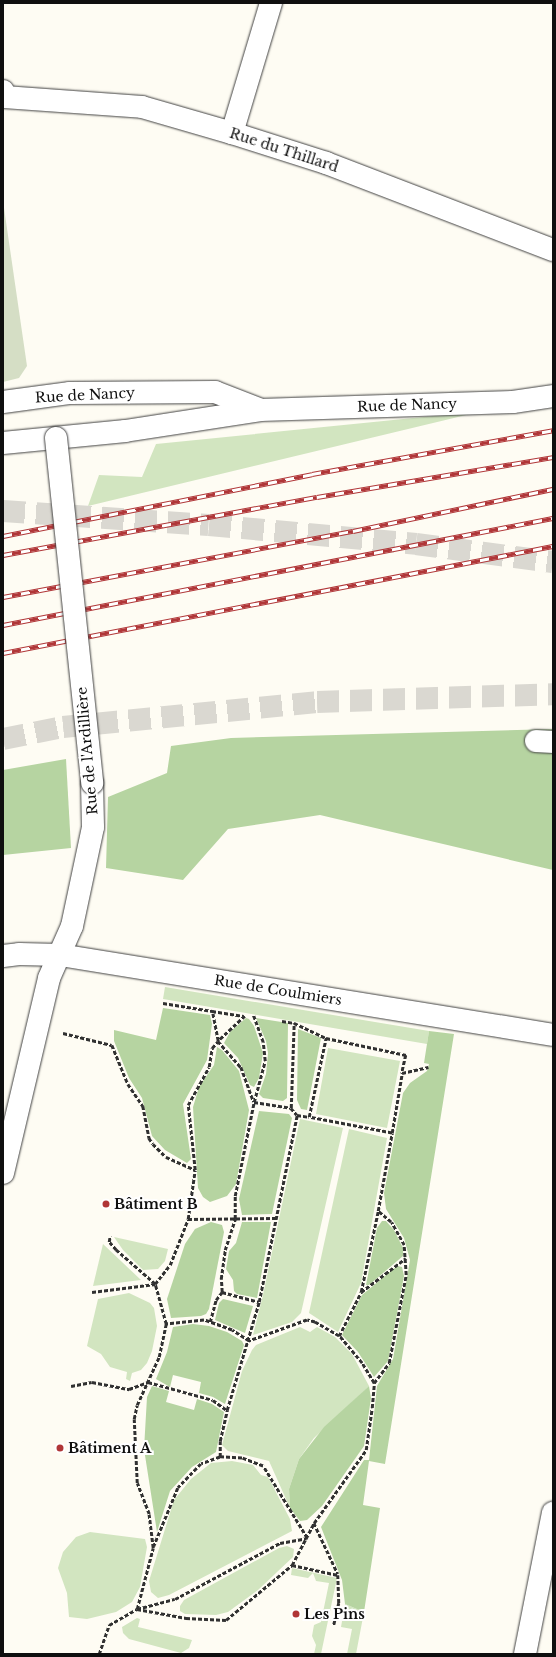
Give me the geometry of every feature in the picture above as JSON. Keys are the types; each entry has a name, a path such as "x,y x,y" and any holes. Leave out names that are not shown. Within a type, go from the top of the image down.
{"street":[{"path":"232,133 271,3"},
{"name":"Rue du Thillard","path":"3,94 142,107 232,133 326,163 553,250"},
{"name":"Rue de Nancy","path":"3,402 70,393 215,392 260,410"},
{"name":"Rue de Nancy","path":"3,443 124,431 260,410 513,402 553,396"},
{"name":"Rue de l'Ardillière","path":"3,1173 39,1028 49,978 72,926 93,827 92,782 56,438"},
{"name":"Rue de Coulmiers","path":"3,956 19,954 60,955 553,1035"},
{"path":"525,1654 553,1513"}],"path":[{"path":"163,1004 244,1016 258,1016"},
{"path":"212,1011 218,1041 241,1067 254,1102"},
{"path":"210,1322 216,1300 222,1292 221,1279 225,1250 235,1219 235,1196 254,1102 262,1080 265,1054 260,1032 251,1015"},
{"path":"92,1292 155,1284 170,1265 188,1219 195,1170 188,1105 209,1066 212,1048 244,1016"},
{"path":"280,1021 294,1023 326,1038 406,1055 378,1211 361,1292 339,1336"},
{"path":"291,1108 294,1023"},
{"path":"39,1028 100,1040 112,1045 128,1084 143,1106 149,1138 166,1157 195,1170"},
{"path":"309,1117 326,1038"},
{"path":"402,1073 428,1067"},
{"path":"254,1102 291,1108 297,1115 392,1133"},
{"path":"220,1457 220,1441 227,1410 260,1302 275,1218 297,1115"},
{"path":"137,1609 186,1618 226,1620 292,1565 314,1523 366,1450 374,1384 389,1363 406,1275 404,1245 396,1229 378,1211"},
{"path":"188,1219 275,1218"},
{"path":"110,1236 109,1242 121,1255 155,1284 166,1324 159,1357 137,1405 134,1448 137,1484 149,1514 153,1548"},
{"path":"361,1292 406,1258"},
{"path":"222,1292 260,1302"},
{"path":"166,1324 198,1320 210,1322 232,1330 249,1341"},
{"path":"249,1341 307,1320 339,1336 353,1351 374,1384"},
{"path":"71,1386 92,1382 129,1389 148,1382 213,1400 227,1410"},
{"path":"137,1609 153,1548 178,1488 201,1464 220,1457 242,1458 263,1466 307,1538"},
{"path":"314,1523 338,1575 339,1603 334,1625"},
{"path":"99,1654 109,1624 137,1609 175,1599 280,1543 307,1538"},
{"path":"292,1565 338,1575"}],"green space":[{"path":"3,201 27,366 19,378 3,382"},
{"path":"483,411 88,506 99,475 142,477 156,444"},
{"path":"553,729 553,870 320,815 228,829 183,880 106,868 108,797 167,773 171,746 231,738"},
{"path":"66,759 71,848 3,855 3,770"},
{"path":"165,987 429,1031 427,1044 163,999"},
{"path":"163,1008 210,1015 212,1024 207,1060 183,1104 191,1159 187,1163 165,1150 152,1136 142,1098 129,1078 114,1041 114,1030 156,1040"},
{"path":"246,1018 249,1019 254,1026 263,1053 259,1078 254,1087 250,1085 238,1058 224,1043 230,1032"},
{"path":"256,1018 288,1023 287,1098 283,1101 263,1098 259,1094 266,1074 268,1053 266,1041"},
{"path":"298,1029 321,1038 307,1110 301,1109 297,1100"},
{"path":"429,1031 454,1034 385,1464 369,1461 363,1505 380,1508 364,1612 345,1604 342,1580 321,1527 364,1460 369,1460 377,1386 393,1359 410,1260 404,1238 386,1209 384,1193 403,1093 410,1083 427,1071 429,1064 424,1063"},
{"path":"217,1047 222,1050 239,1071 249,1110 236,1184 227,1196 210,1202 203,1197 198,1188 193,1107 199,1087 214,1065"},
{"path":"328,1048 400,1061 387,1128 316,1114"},
{"path":"259,1111 289,1114 292,1118 272,1214 242,1215 239,1199"},
{"path":"300,1119 343,1128 301,1313 292,1322 253,1335 263,1295"},
{"path":"349,1129 387,1138 361,1283 338,1332 309,1313"},
{"path":"382,1221 386,1221 394,1230 403,1248 403,1256 369,1285 366,1285 377,1228"},
{"path":"211,1222 222,1225 224,1232 209,1309 206,1314 201,1316 171,1318 167,1299 185,1244 195,1229"},
{"path":"242,1222 271,1222 257,1298 237,1294 234,1291 233,1280 226,1269 229,1251 236,1243"},
{"path":"114,1237 168,1249 165,1261 158,1269 143,1270 123,1250"},
{"path":"103,1244 141,1280 93,1286"},
{"path":"397,1266 402,1267 404,1276 388,1361 374,1377 358,1352 342,1335 362,1295"},
{"path":"129,1293 150,1303 154,1308 157,1326 152,1351 147,1363 141,1370 132,1373 130,1381 126,1379 127,1372 110,1367 101,1354 87,1346 98,1299"},
{"path":"223,1299 253,1306 245,1333 215,1320 219,1303"},
{"path":"193,1324 209,1326 227,1332 242,1341 244,1345 225,1404 213,1397 199,1393 201,1382 173,1375 170,1387 156,1379 167,1352 173,1327"},
{"path":"300,1327 310,1332 317,1327 335,1337 352,1354 369,1386 314,1438 299,1459 289,1489 290,1508 269,1461 228,1451 222,1445 242,1371 252,1350 256,1345"},
{"path":"152,1386 169,1391 166,1402 194,1410 197,1399 212,1404 224,1412 216,1452 192,1467 170,1491 157,1532 144,1449 147,1397"},
{"path":"369,1386 371,1398 364,1446 322,1506 307,1520 300,1521 290,1508 289,1489 299,1459 324,1427"},
{"path":"232,1461 253,1465 261,1475 268,1477 290,1519 292,1531 169,1595 158,1598 151,1592 149,1581 174,1500 191,1479 211,1463"},
{"path":"90,1532 145,1539 147,1547 140,1587 132,1602 116,1612 87,1619 69,1617 67,1593 58,1568 63,1552 76,1537"},
{"path":"287,1546 294,1549 293,1557 258,1590 228,1612 216,1615 185,1614 180,1611 180,1606 184,1600 279,1548"},
{"path":"292,1568 337,1578 321,1654 314,1654 316,1645 312,1636 314,1625 321,1622 329,1583 316,1581 313,1573 308,1578 291,1575"},
{"path":"345,1604 364,1612 356,1654 347,1654 352,1629 341,1627"},
{"path":"137,1618 140,1619 138,1627 192,1640 189,1648 181,1653 129,1639 123,1633 122,1627"}],"tunnel":[{"path":"3,511 209,525 416,544 553,562"},
{"path":"3,739 63,727 317,702 553,694"}],"railway":[{"path":"3,536 312,474 553,430"},
{"path":"3,555 317,497 553,457"},
{"path":"3,597 353,531 553,489"},
{"path":"3,625 553,518"},
{"path":"3,653 553,546"}],"place":[{"name":"Bâtiment B","path":"106,1204"},
{"name":"Bâtiment A","path":"60,1448"},
{"name":"Les Pins","path":"296,1614"}]}
